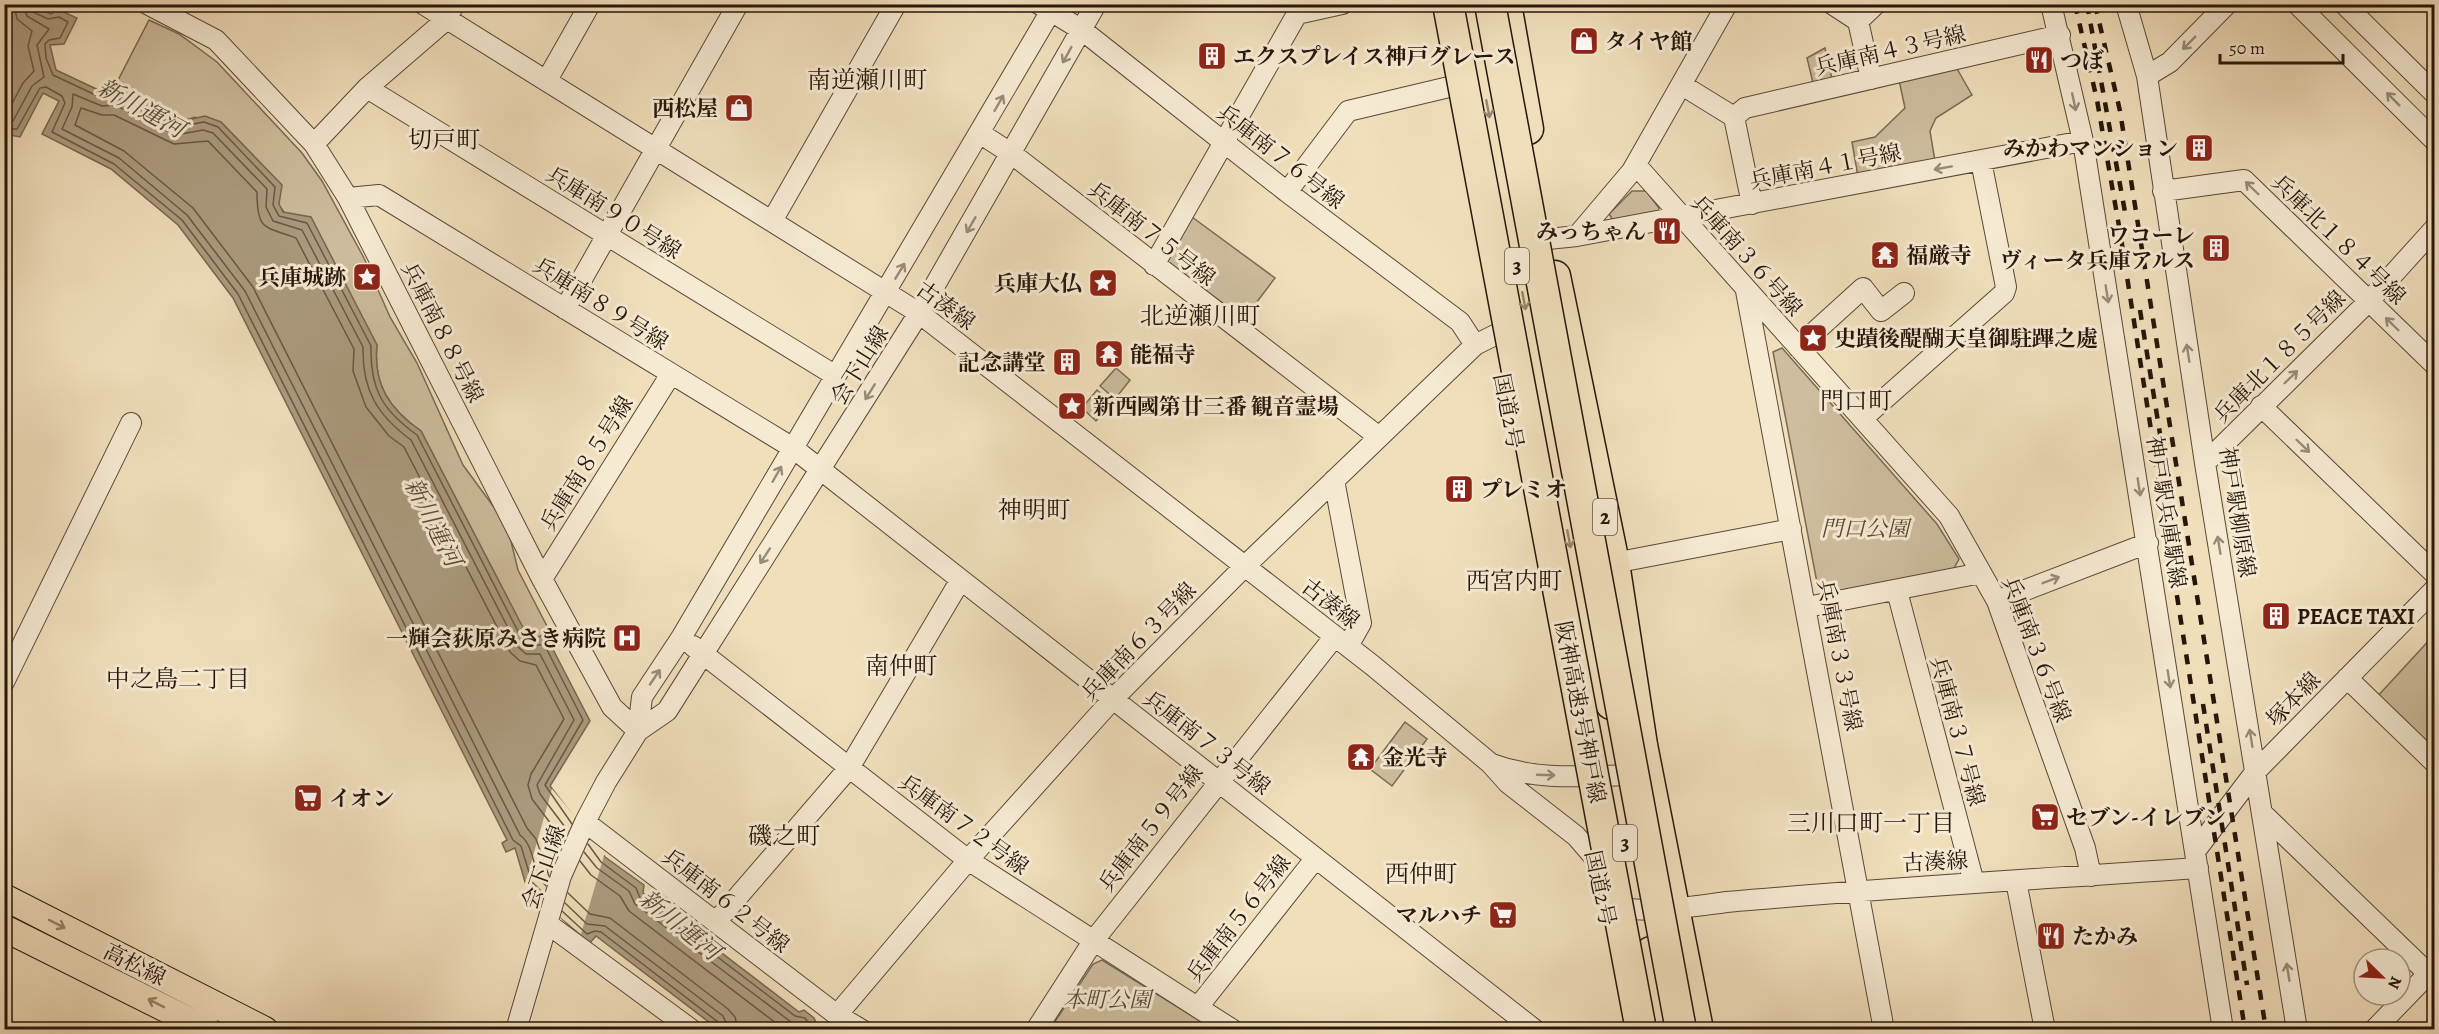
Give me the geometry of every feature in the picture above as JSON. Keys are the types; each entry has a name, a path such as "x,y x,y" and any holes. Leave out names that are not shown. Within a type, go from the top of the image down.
{"highway":[{"name":"国道2号","path":"1433,4 1449,87 1485,340 1605,898 1627,1029"},
{"name":"阪神高速3号神戸線","path":"1448,4 1641,1029"},
{"name":"3","path":"1470,4 1576,575 1597,663 1628,752"},
{"name":"阪神高速3号神戸線","path":"1490,4 1531,232 1569,416 1628,752 1681,1029"},
{"name":"2","path":"1506,4 1548,239 1614,563 1651,788 1698,1029"},
{"name":"3","path":"1586,738 1617,811 1651,952 1665,1029"}],"main road":[{"name":"高松線","path":"4,897 265,1029"},
{"name":"高松線","path":"4,928 208,1029"}],"street":[{"name":"兵庫南８８号線","path":"147,4 216,40 314,144 348,198 542,579 612,707 638,731"},
{"name":"古湊線","path":"423,4 450,12 547,80 920,313 1342,641 1490,763 1508,783 1576,836 1595,858"},
{"path":"547,80 590,4"},
{"path":"566,309 738,4"},
{"path":"772,221 896,4"},
{"name":"会下山線","path":"523,1027 561,876 606,782 638,731 667,711 702,653 821,471 920,313 1096,4"},
{"path":"1154,265 1297,14 1342,4"},
{"path":"1577,236 1636,165 1728,4"},
{"path":"1832,4 1858,21 1870,79"},
{"path":"1858,21 1876,4"},
{"name":"神戸駅兵庫駅線","path":"2051,4 2083,141 2223,1029"},
{"name":"神戸駅柳原線","path":"2126,4 2147,76 2205,463 2297,1029"},
{"path":"2147,76 2170,62 2228,4"},
{"path":"2297,4 2434,140"},
{"path":"2344,4 2434,93"},
{"name":"会下山線","path":"638,731 642,697 681,638 981,134 1049,7"},
{"name":"兵庫南７６号線","path":"1049,7 1082,30 1287,192 1485,340"},
{"path":"314,144 367,88 450,12"},
{"name":"兵庫南４３号線","path":"1734,117 1745,108 2060,35"},
{"path":"1682,85 1734,117 1752,204"},
{"path":"1287,192 1348,111 1449,87"},
{"name":"兵庫南９０号線","path":"367,88 836,376"},
{"name":"兵庫南７５号線","path":"981,134 1012,154 1379,437"},
{"name":"兵庫南４１号線","path":"1548,239 1680,218 2083,141"},
{"path":"1863,418 2004,293 2006,287 1982,161"},
{"name":"兵庫南３６号線","path":"1636,165 1680,218 1863,418 1949,516 1997,601 2085,848 2091,876"},
{"name":"兵庫北１８４号線","path":"2163,191 2244,180 2434,364"},
{"name":"兵庫南８９号線","path":"348,198 379,195 793,448 821,471"},
{"name":"兵庫北１８５号線","path":"2205,463 2369,301 2434,229"},
{"path":"1798,347 1863,288 1881,311 1904,293"},
{"name":"兵庫南３３号線","path":"1746,291 1807,607 1884,1029"},
{"name":"兵庫南６３号線","path":"841,1012 968,860 1113,699 1334,480 1485,340"},
{"name":"兵庫南８５号線","path":"542,579 671,374"},
{"path":"2261,406 2434,573"},
{"path":"4,682 131,423"},
{"name":"兵庫南７３号線","path":"821,471 1535,1029"},
{"name":"兵庫南５９号線","path":"1036,1029 1094,940 1218,780 1360,623 1334,480"},
{"path":"1614,563 1791,529"},
{"path":"1997,601 2148,543"},
{"path":"1807,607 1981,573"},
{"path":"716,922 849,768 960,581"},
{"name":"塚本線","path":"2197,859 2256,771 2434,590"},
{"name":"兵庫南３７号線","path":"1897,591 1974,883"},
{"name":"兵庫南７２号線","path":"681,638 968,860 1233,1029"},
{"path":"2347,678 2434,762"},
{"name":"古湊線","path":"1490,763 1515,772 1579,776 1631,775 1651,788"},
{"path":"2263,814 2433,974 2374,1029"},
{"name":"兵庫南６２号線","path":"584,824 862,1029"},
{"name":"兵庫南５６号線","path":"1198,1007 1315,859"},
{"name":"古湊線","path":"1605,898 1614,906 1626,909 1674,907 1859,890 2091,876 2197,859"},
{"path":"2016,881 2044,1029"},
{"path":"550,917 692,1029"}],"green space":[{"path":"149,20 179,34 217,62 302,153 322,181 364,258 390,317 417,363 463,465 507,525 518,570 550,632 530,642 421,431 400,414 386,394 378,372 377,345 279,205 195,117 179,122 113,90"},
{"path":"1825,48 1833,83 1814,87 1807,58"},
{"path":"1956,67 1972,95 1936,118 1930,131 1935,161 1858,177 1852,142 1875,137 1905,108 1899,80"},
{"path":"1632,191 1646,191 1659,208 1657,216 1615,223 1609,214"},
{"path":"1192,217 1275,278 1244,319 1168,262 1165,253"},
{"name":"門口公園","path":"1782,348 1937,524 1959,559 1953,570 1825,595 1818,588 1773,352"},
{"path":"1116,368 1130,380 1115,399 1100,386"},
{"path":"1097,390 1111,402 1096,421 1082,408"},
{"path":"2434,635 2434,753 2376,698"},
{"path":"1405,722 1427,739 1392,786 1370,769"},
{"name":"本町公園","path":"1102,960 1213,1029 1050,1029 1093,964"}],"water":[{"name":"新川運河","path":"4,5 31,5 51,14 57,9 77,18 64,44 50,45 56,70 107,94 110,88 179,122 205,116 221,122 282,185 279,204 283,212 311,217 377,345 378,372 386,394 400,414 421,431 530,641 545,634 590,721 550,786 605,857 644,885 643,893 799,1012 804,1010 814,1018 819,1029 718,1029 596,936 589,944 526,885 515,848 506,852 502,843 507,840 233,298 178,225 111,169 42,134 59,101 43,93 20,137 5,134"}],"pier":[{"path":"552,789 605,852 581,934 524,888"}],"railway":[{"path":"2075,4 2097,100 2120,232 2245,1030"},
{"path":"2087,4 2125,212"},
{"path":"2095,4 2120,111 2266,1030"},
{"path":"2140,310 2180,558"},
{"path":"2203,704 2247,985"}],"place":[{"name":"タイヤ館","path":"1584,41"},
{"name":"エクスプレイス神戸グレース","path":"1212,56"},
{"name":"つぼ","path":"2039,60"},
{"name":"西松屋","path":"739,108"},
{"name":"みかわマンション","path":"2199,148"},
{"name":"みっちゃん","path":"1667,231"},
{"name":"ワコーレ ヴィータ兵庫アルス","path":"2216,248"},
{"name":"福厳寺","path":"1885,255"},
{"name":"兵庫城跡","path":"367,277"},
{"name":"兵庫大仏","path":"1103,283"},
{"name":"史蹟後醍醐天皇御駐蹕之處","path":"1813,338"},
{"name":"能福寺","path":"1109,354"},
{"name":"記念講堂","path":"1067,362"},
{"name":"新西國第廿三番 観音霊場","path":"1072,406"},
{"name":"プレミオ","path":"1459,489"},
{"name":"PEACE TAXI","path":"2276,616"},
{"name":"一輝会荻原みさき病院","path":"627,638"},
{"name":"金光寺","path":"1361,757"},
{"name":"イオン","path":"308,798"},
{"name":"セブン-イレブン","path":"2045,817"},
{"name":"マルハチ","path":"1503,915"},
{"name":"たかみ","path":"2051,936"}],"district":[{"name":"南逆瀬川町","path":"867,80"},
{"name":"切戸町","path":"444,140"},
{"name":"北逆瀬川町","path":"1200,316"},
{"name":"門口町","path":"1856,401"},
{"name":"神明町","path":"1034,510"},
{"name":"西宮内町","path":"1514,581"},
{"name":"南仲町","path":"901,666"},
{"name":"中之島二丁目","path":"178,679"},
{"name":"三川口町一丁目","path":"1871,823"},
{"name":"磯之町","path":"784,836"},
{"name":"西仲町","path":"1421,874"}]}
